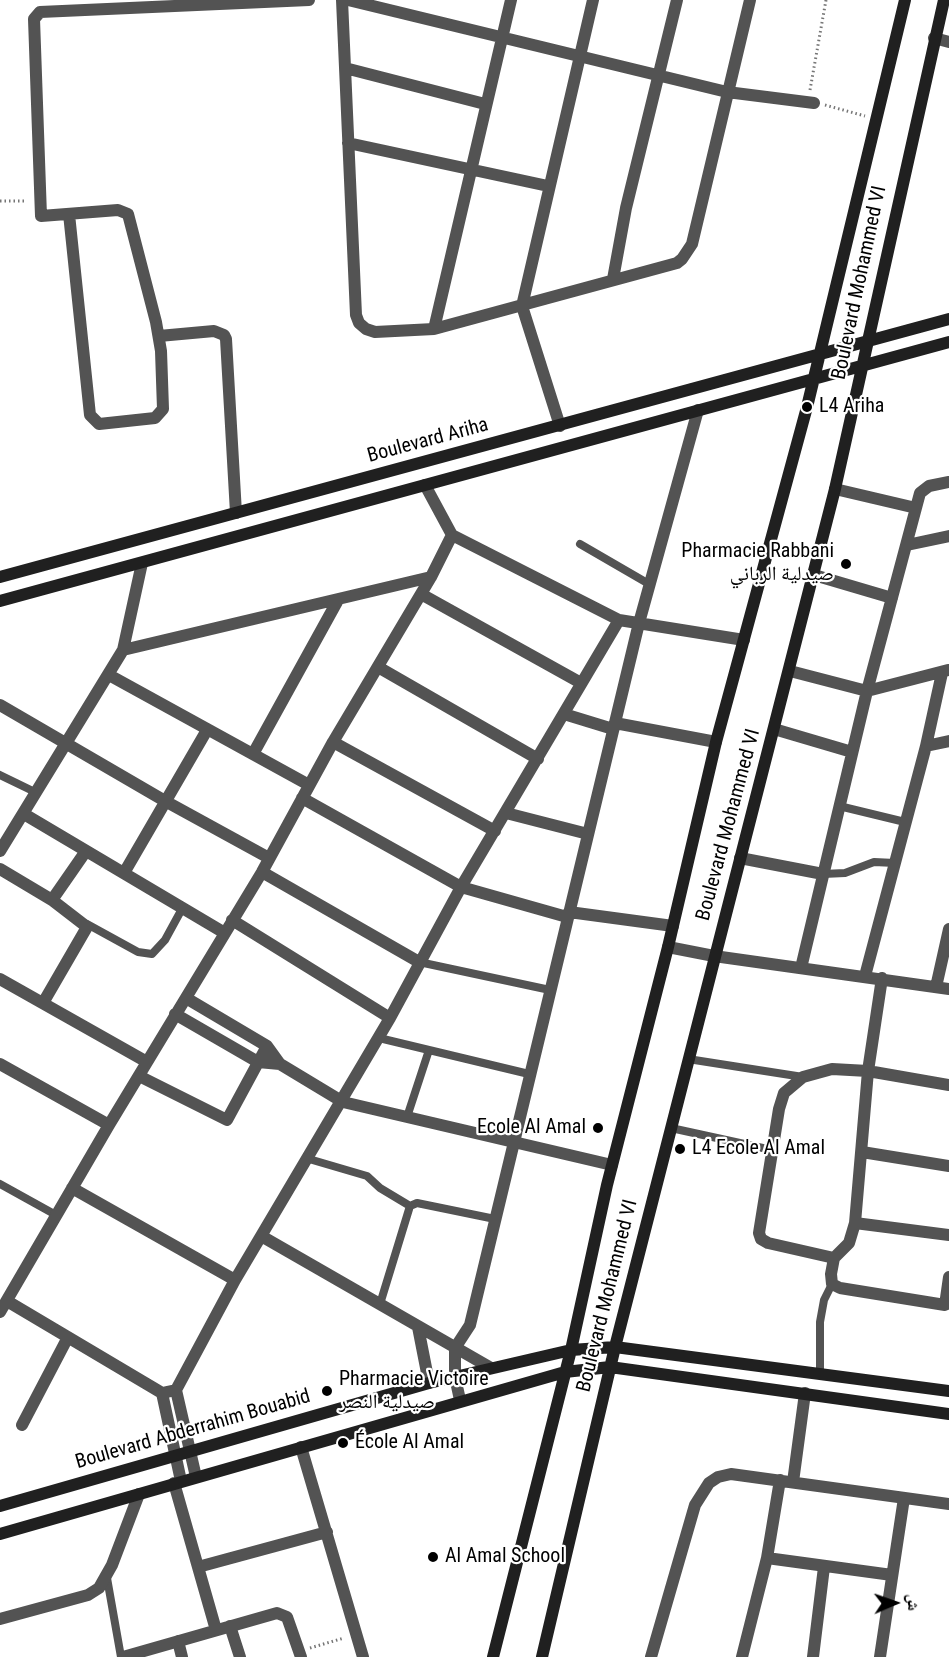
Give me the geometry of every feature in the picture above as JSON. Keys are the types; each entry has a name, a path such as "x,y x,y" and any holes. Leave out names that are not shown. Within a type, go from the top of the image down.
{"main road":[{"name":"Boulevard Mohammed VI","path":"493,1657 571,1350 612,1165 668,947 716,742 813,380 905,0"},
{"name":"Boulevard Mohammed VI","path":"543,1657 615,1347 835,489 865,343 944,0"},
{"name":"Boulevard Ariha","path":"0,577 949,319"},
{"path":"0,601 949,342"},
{"name":"Boulevard Abderrahim Bouabid","path":"0,1506 429,1383 571,1350 615,1347 949,1391"},
{"path":"0,1534 460,1400 565,1372 610,1367 949,1414"}],"street":[{"path":"69,214 90,415 95,422 103,424 155,418 160,415 163,402 159,336 128,214 118,210 41,216 34,19 40,12 309,0"},
{"path":"342,0 359,323 375,332 434,329 677,263 692,244 750,0"},
{"path":"348,0 580,57 658,73 727,92 814,103"},
{"path":"434,329 469,168 503,37 510,0"},
{"path":"560,426 522,306 593,0"},
{"path":"613,279 626,208 677,0"},
{"path":"934,38 949,42"},
{"path":"345,68 485,104"},
{"path":"348,143 548,186"},
{"path":"159,336 214,331 224,334 236,513"},
{"path":"460,1400 455,1377 455,1348 470,1325 639,623 698,410"},
{"path":"801,968 867,691 916,508 922,489 949,482"},
{"path":"425,485 452,535 619,620 744,640"},
{"path":"835,489 916,508"},
{"path":"0,1312 223,932 261,872 333,742 431,577 452,535"},
{"path":"907,545 949,536"},
{"path":"0,850 123,650 142,562"},
{"path":"814,575 892,598"},
{"path":"123,650 431,577"},
{"path":"421,594 581,683"},
{"path":"253,754 338,600"},
{"path":"196,1477 176,1390 235,1280 343,1102 461,887 619,620"},
{"path":"378,667 538,759"},
{"path":"790,671 867,691 945,671 865,976"},
{"path":"109,675 309,785"},
{"path":"0,705 165,801 269,858"},
{"path":"564,714 614,726 716,742"},
{"path":"774,729 852,752"},
{"path":"124,873 207,730"},
{"path":"926,746 949,741"},
{"path":"333,742 495,831"},
{"path":"302,798 461,887 568,914 673,926"},
{"path":"506,813 588,834"},
{"path":"24,814 223,932"},
{"path":"52,900 86,851"},
{"path":"741,858 823,874"},
{"path":"0,869 87,924 86,930 43,1003"},
{"path":"261,872 419,962"},
{"path":"232,920 390,1018"},
{"path":"936,987 949,929"},
{"path":"668,947 714,956 949,989"},
{"path":"882,978 868,1071 855,1223 849,1243 834,1258 832,1284 840,1288 947,1306 949,1277"},
{"path":"0,979 147,1062"},
{"path":"186,998 267,1046 280,1064 343,1102 612,1165"},
{"path":"175,1014 258,1062 280,1064"},
{"path":"139,1076 227,1120 267,1046"},
{"path":"0,1064 109,1125"},
{"path":"834,1258 761,1239 759,1233 784,1093 803,1077 832,1068 868,1071 949,1085"},
{"path":"862,1152 949,1166"},
{"path":"72,1188 235,1280"},
{"path":"855,1223 949,1235"},
{"path":"263,1237 491,1368"},
{"path":"7,1301 67,1339 162,1393 176,1390"},
{"path":"418,1327 429,1383"},
{"path":"22,1425 67,1339"},
{"path":"162,1393 178,1482 216,1630"},
{"path":"793,1482 805,1394"},
{"path":"301,1447 363,1657"},
{"path":"651,1657 681,1547 702,1493 718,1477 731,1474 949,1504"},
{"path":"742,1657 767,1558 780,1480"},
{"path":"0,1619 88,1595 99,1588 106,1578 139,1494"},
{"path":"880,1657 904,1498"},
{"path":"198,1567 327,1532"},
{"path":"767,1558 892,1575"},
{"path":"813,1657 824,1567"},
{"path":"122,1657 282,1613 287,1617 300,1654"},
{"path":"230,1626 240,1657"},
{"path":"178,1641 182,1657"}],"lane":[{"path":"579,544 649,584"},
{"path":"0,775 36,793"},
{"path":"839,806 905,822"},
{"path":"823,874 844,873 874,862 895,863"},
{"path":"87,924 138,952 152,954 165,940 183,907"},
{"path":"419,962 550,990"},
{"path":"379,1038 530,1074"},
{"path":"407,1117 429,1050"},
{"path":"688,1059 803,1077"},
{"path":"671,1128 772,1150"},
{"path":"309,1160 367,1176 380,1188 410,1206"},
{"path":"0,1184 56,1215"},
{"path":"380,1304 410,1206 417,1203 495,1219"},
{"path":"820,1374 820,1322 824,1300 832,1284"},
{"path":"106,1578 122,1657"}],"path":[{"path":"825,0 810,87 814,103 876,119"},
{"path":"0,201 27,201 41,216"},
{"path":"300,1654 357,1634"}],"place":[{"name":"L4 Ariha","path":"807,407"},
{"name":"Pharmacie Rabbani صيدلية الرباني","path":"846,564"},
{"name":"Ecole Al Amal","path":"598,1128"},
{"name":"L4 Ecole Al Amal","path":"680,1149"},
{"name":"Pharmacie Victoire صيدلية النصر","path":"327,1391"},
{"name":"École Al Amal","path":"343,1443"},
{"name":"Al Amal School","path":"433,1557"}]}
